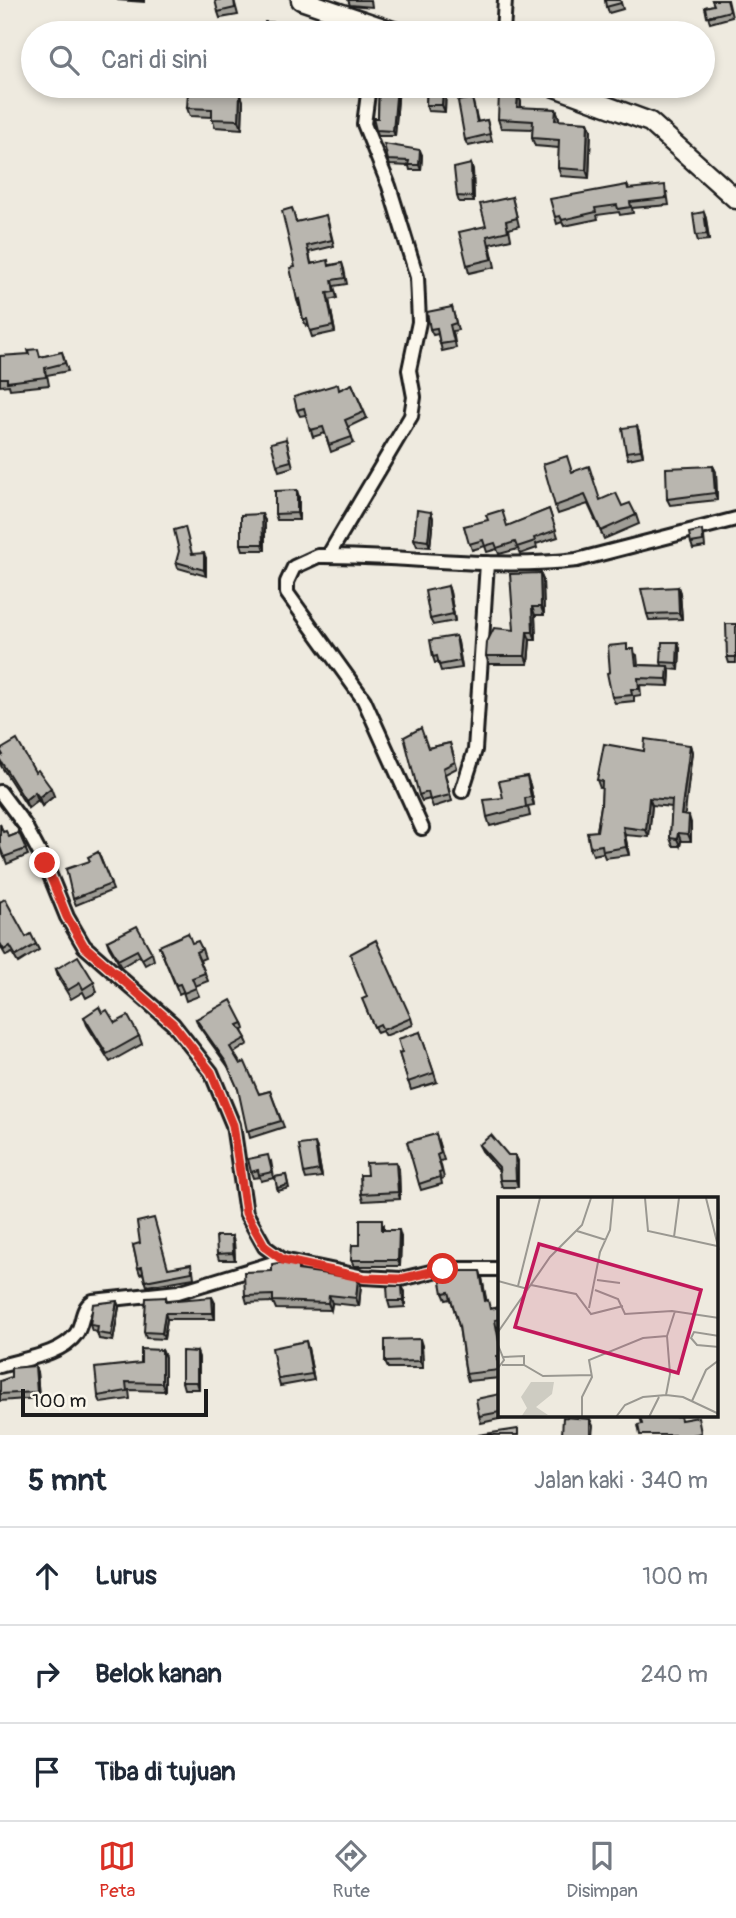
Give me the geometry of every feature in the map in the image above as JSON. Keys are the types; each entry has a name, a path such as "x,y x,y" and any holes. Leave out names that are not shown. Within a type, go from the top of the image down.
{"street":[{"path":"301,0 339,7 366,21"},
{"path":"504,21 505,0"},
{"path":"328,556 411,416 414,397 409,370 419,322 417,277 389,186 364,124 367,98"},
{"path":"585,98 650,122 736,199"},
{"path":"422,828 364,700 288,593 287,582 294,567 311,557 328,556 487,563 577,560 736,519"},
{"path":"462,791 475,750 487,563"},
{"path":"0,792 24,824 45,863 67,917 84,946 173,1024 211,1072 233,1125 246,1213 265,1247 283,1260 364,1278 401,1279 457,1268 498,1269"},
{"path":"0,1366 64,1345 77,1333 85,1308 93,1301 178,1293 283,1260"}],"building":[{"path":"215,0 234,0 235,8 218,12"},
{"path":"605,0 620,0 621,3 606,7"},
{"path":"712,0 727,0 730,11 707,17 705,7 714,5"},
{"path":"188,98 240,98 239,120 212,119 212,109 187,108"},
{"path":"379,98 396,98 393,131 376,130 373,118 378,118"},
{"path":"426,98 442,98 442,105 426,105"},
{"path":"472,98 477,122 487,120 490,134 465,140 458,101"},
{"path":"499,98 518,98 517,107 556,109 555,120 588,122 586,170 558,168 559,140 532,138 533,121 498,119"},
{"path":"384,144 420,150 419,165 408,165 409,161 388,160"},
{"path":"471,164 472,197 457,196 454,168"},
{"path":"627,185 628,189 665,185 666,198 630,202 631,207 618,209 617,205 595,208 596,212 562,220 560,216 555,217 550,199"},
{"path":"512,197 517,218 506,221 508,231 487,236 492,259 467,265 459,232 486,226 480,204"},
{"path":"292,208 296,222 326,215 332,240 307,246 311,264 328,260 329,266 342,263 345,278 332,280 334,292 327,293 333,326 310,331 307,319 303,319 290,268 295,267 282,211"},
{"path":"704,212 707,234 696,235 693,214"},
{"path":"452,307 456,323 450,325 454,342 440,344 437,328 430,329 427,312"},
{"path":"38,349 40,357 62,352 65,363 45,368 46,377 7,382 7,378 0,378 0,356 29,354 28,350"},
{"path":"338,384 339,390 352,384 364,412 345,420 352,437 329,445 323,427 310,430 304,408 297,410 294,397"},
{"path":"637,426 641,450 626,452 622,428"},
{"path":"286,439 291,461 277,465 271,443"},
{"path":"567,456 572,472 589,466 600,500 616,493 622,506 630,503 636,515 601,531 585,495 555,506 543,464"},
{"path":"713,466 715,493 667,499 666,468"},
{"path":"297,490 297,513 275,514 275,491"},
{"path":"549,509 556,530 534,538 535,541 517,547 515,542 497,548 495,543 485,546 483,540 469,544 464,526 488,520 486,515 502,510 507,526"},
{"path":"417,510 431,512 428,541 414,539"},
{"path":"262,514 263,544 241,544 241,515"},
{"path":"185,527 192,554 204,553 204,570 176,562 179,551 174,530"},
{"path":"702,530 703,541 691,543 689,533"},
{"path":"540,573 541,607 532,607 533,632 527,632 525,656 486,656 487,642 494,628 514,630 510,574"},
{"path":"448,586 453,614 430,619 425,591"},
{"path":"678,587 679,613 647,614 641,589"},
{"path":"726,624 736,624 736,657 727,657"},
{"path":"456,636 460,661 439,665 437,656 433,657 430,640"},
{"path":"662,642 678,642 677,663 661,662"},
{"path":"627,644 627,649 634,649 636,665 668,666 667,679 638,678 639,689 631,689 632,695 612,697 607,673 610,672 608,646"},
{"path":"421,728 428,748 450,743 455,762 443,768 450,795 430,800 428,792 419,795 404,737"},
{"path":"645,739 690,745 681,815 689,816 688,834 678,833 677,839 670,838 672,800 649,798 646,830 623,827 626,847 603,851 602,845 590,847 587,832 597,831 601,806 602,781 597,780 604,744 644,751"},
{"path":"17,740 35,772 38,770 51,788 39,797 35,792 25,800 0,760 3,755 0,750"},
{"path":"527,776 531,797 525,798 526,807 487,817 484,800 503,798 499,781"},
{"path":"0,824 9,837 19,833 26,849 4,857 0,847"},
{"path":"98,852 111,884 73,899 66,869 90,861 88,857"},
{"path":"5,899 26,937 31,934 36,944 16,956 10,946 4,950 0,943 0,902"},
{"path":"137,926 152,953 142,959 137,950 118,960 107,941"},
{"path":"188,933 192,943 198,941 202,949 196,952 205,973 192,978 196,988 184,993 180,984 176,985 159,946"},
{"path":"376,940 411,1018 383,1030 380,1024 374,1027 362,999 367,997 350,954"},
{"path":"78,956 94,982 83,989 80,983 68,990 56,969"},
{"path":"231,1000 243,1023 238,1025 246,1038 230,1047 240,1064 245,1062 259,1094 270,1091 281,1121 247,1131 238,1089 226,1062 196,1019"},
{"path":"99,1007 102,1013 107,1010 115,1023 128,1016 139,1036 107,1054 84,1017"},
{"path":"420,1032 434,1073 408,1082 399,1053 402,1052 398,1039"},
{"path":"436,1134 441,1153 437,1155 442,1172 439,1173 440,1177 419,1184 407,1142"},
{"path":"491,1135 508,1155 515,1155 516,1180 500,1180 499,1167 479,1145"},
{"path":"315,1143 319,1170 304,1173 299,1145"},
{"path":"268,1155 272,1172 259,1175 258,1170 251,1172 248,1159"},
{"path":"396,1162 398,1192 361,1194 360,1175 367,1175 366,1163"},
{"path":"286,1175 288,1185 277,1188 275,1177"},
{"path":"154,1218 168,1268 191,1264 192,1272 145,1281 142,1267 138,1268 133,1245 140,1243 137,1222"},
{"path":"360,1219 382,1219 382,1230 399,1230 398,1260 351,1260 352,1245 360,1245"},
{"path":"216,1236 232,1236 233,1253 217,1254"},
{"path":"284,1262 298,1265 298,1270 358,1278 356,1298 329,1295 328,1303 273,1301 273,1295 245,1296 244,1272 272,1271 272,1264"},
{"path":"439,1271 480,1271 485,1301 488,1300 490,1309 498,1307 498,1319 495,1320 498,1370 466,1374 459,1326 449,1292 443,1293"},
{"path":"387,1286 402,1286 403,1301 388,1301"},
{"path":"166,1297 166,1301 212,1297 213,1313 165,1313 162,1333 144,1332 146,1298"},
{"path":"117,1301 111,1335 97,1333 98,1326 90,1325 93,1304"},
{"path":"420,1339 420,1361 385,1362 385,1340"},
{"path":"306,1341 312,1374 278,1379 272,1348"},
{"path":"141,1349 162,1350 162,1383 126,1382 127,1391 98,1396 95,1368 141,1363"},
{"path":"182,1351 197,1352 197,1382 182,1382"},
{"path":"35,1366 37,1392 0,1394 0,1381 11,1377 11,1368"},
{"path":"498,1394 498,1412 479,1416 476,1399"},
{"path":"563,1418 590,1419 590,1435 562,1435"},
{"path":"640,1418 698,1418 701,1433 640,1435 638,1425 642,1424"},
{"path":"518,1429 518,1435 478,1435"}],"route":[{"path":"45,863 67,917 84,946 173,1024 211,1072 224,1097 233,1125 246,1213 265,1247 283,1260 364,1278 401,1279 443,1269"}]}
